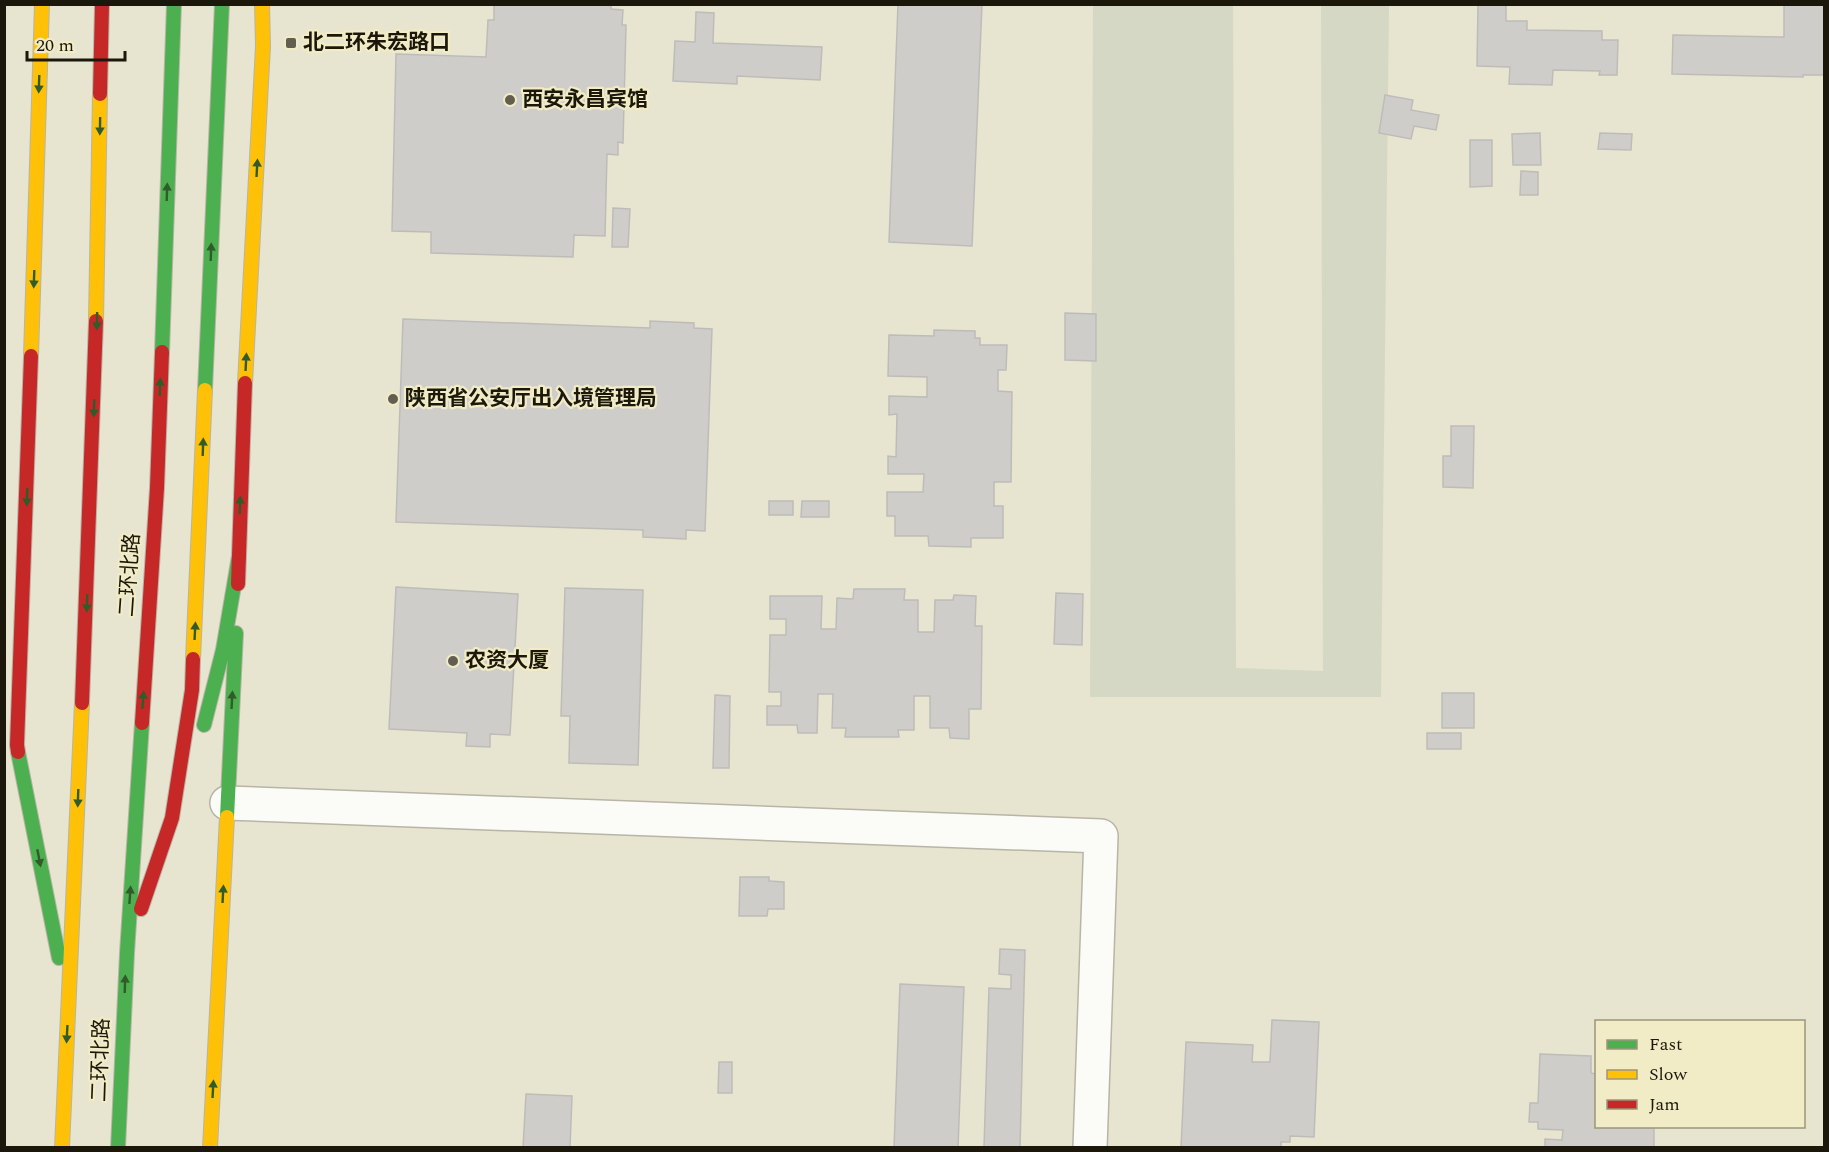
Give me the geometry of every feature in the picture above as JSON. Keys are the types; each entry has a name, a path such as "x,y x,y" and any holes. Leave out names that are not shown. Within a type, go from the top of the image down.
{"main road":[{"path":"16,745 29,439 42,4"},
{"name":"二环北路","path":"62,1148 96,350 102,4"},
{"name":"二环北路","path":"118,1148 127,953 157,488 174,4"},
{"path":"172,818 192,690 222,4"},
{"path":"210,1148 239,556 243,421 263,46 262,4"},
{"path":"127,953 206,720 224,650 239,556"},
{"path":"4,677 69,1008"},
{"path":"123,1046 133,1125"}],"street":[{"path":"227,803 1101,837 1090,1148"}],"green space":[{"path":"1093,5 1233,5 1236,668 1323,671 1321,5 1389,5 1381,697 1090,697"}],"building":[{"name":"西安永昌宾馆","path":"611,4 611,9 623,10 622,25 626,25 623,143 618,142 618,155 607,154 605,236 574,235 573,257 431,253 431,232 392,231 396,54 486,57 488,20 494,20 494,5"},
{"path":"898,4 982,4 972,246 889,242"},
{"path":"1478,4 1506,4 1506,21 1527,21 1527,30 1602,31 1602,40 1618,40 1617,75 1599,75 1600,71 1553,70 1552,85 1509,84 1510,67 1477,66"},
{"path":"1784,4 1824,4 1824,75 1803,75 1803,77 1672,74 1673,35 1784,37"},
{"path":"696,12 714,13 713,43 822,47 820,80 737,76 737,84 673,81 675,41 695,42"},
{"path":"1385,95 1413,100 1411,110 1439,115 1436,130 1414,126 1411,139 1379,133"},
{"path":"1540,133 1541,165 1513,165 1512,134"},
{"path":"1600,133 1632,134 1631,150 1598,149"},
{"path":"1470,140 1492,140 1492,186 1470,187"},
{"path":"1521,171 1538,172 1538,195 1520,195"},
{"path":"613,208 630,209 628,247 612,247"},
{"path":"1065,313 1096,314 1096,361 1065,360"},
{"path":"403,319 650,328 650,321 694,323 694,328 712,329 705,531 686,530 686,539 643,537 643,530 396,522"},
{"path":"934,330 975,331 975,338 980,338 980,345 1007,345 1006,370 998,370 998,391 1012,392 1011,482 994,482 994,506 1003,506 1003,538 971,538 971,547 929,546 928,536 895,536 895,516 887,516 887,492 923,492 924,474 888,474 888,456 896,457 897,414 889,415 889,396 927,397 927,377 888,376 889,335 934,336"},
{"path":"1451,426 1474,426 1473,488 1443,487 1443,456 1451,456"},
{"path":"769,501 793,501 793,515 769,515"},
{"path":"802,501 829,501 829,517 801,517"},
{"name":"农资大厦","path":"396,587 518,594 510,735 490,734 490,747 466,746 467,733 389,729"},
{"path":"565,588 643,590 638,765 569,763 570,716 561,716"},
{"path":"854,589 905,589 904,600 918,600 918,632 934,632 935,600 953,600 954,595 976,596 975,626 982,626 981,709 969,709 969,739 950,738 949,728 930,728 930,696 914,696 914,730 898,730 899,737 845,737 846,728 832,728 833,694 818,694 817,733 798,733 797,725 767,725 767,706 781,706 781,692 769,692 770,635 786,635 786,619 770,619 770,596 822,596 821,629 836,629 837,598 853,599"},
{"path":"1056,593 1083,594 1082,645 1054,644"},
{"path":"1442,693 1474,693 1474,728 1442,728"},
{"path":"715,695 730,696 729,768 713,768"},
{"path":"1427,733 1461,733 1461,749 1427,749"},
{"path":"740,877 769,877 769,881 784,882 784,909 768,909 767,916 739,916"},
{"path":"1000,949 1025,950 1020,1148 984,1148 989,988 1011,989 1011,975 999,974"},
{"path":"900,984 964,987 958,1148 894,1148"},
{"path":"1272,1020 1319,1022 1314,1137 1290,1136 1290,1142 1281,1142 1281,1148 1181,1148 1186,1042 1253,1045 1252,1062 1270,1062"},
{"path":"1540,1054 1591,1056 1591,1073 1595,1074 1595,1128 1654,1128 1654,1148 1545,1148 1545,1139 1562,1140 1563,1130 1538,1129 1538,1122 1529,1122 1530,1103 1538,1103"},
{"path":"719,1062 732,1062 732,1093 718,1093"},
{"path":"526,1094 572,1096 570,1148 523,1148"}],"traffic: fast":[{"path":"162,352 174,4"},
{"path":"205,390 222,4"},
{"path":"204,725 223,650 239,556"},
{"path":"227,817 236,633"},
{"path":"118,1148 127,953 142,723"},
{"path":"18,752 59,958"}],"traffic: slow":[{"path":"31,356 42,4"},
{"path":"245,383 263,46 262,4"},
{"path":"96,321 100,94"},
{"path":"193,659 205,390"},
{"path":"62,1148 82,703"},
{"path":"210,1148 227,817"}],"traffic: jam":[{"path":"100,94 102,4"},
{"path":"82,703 96,321"},
{"path":"142,723 157,488 162,352"},
{"path":"18,752 31,356"},
{"path":"238,584 245,383"},
{"path":"141,909 172,818 192,690 193,659"}],"place":[{"name":"北二环朱宏路口","path":"291,43"},
{"name":"西安永昌宾馆","path":"510,100"},
{"name":"陕西省公安厅出入境管理局","path":"393,399"},
{"name":"农资大厦","path":"453,661"}]}
